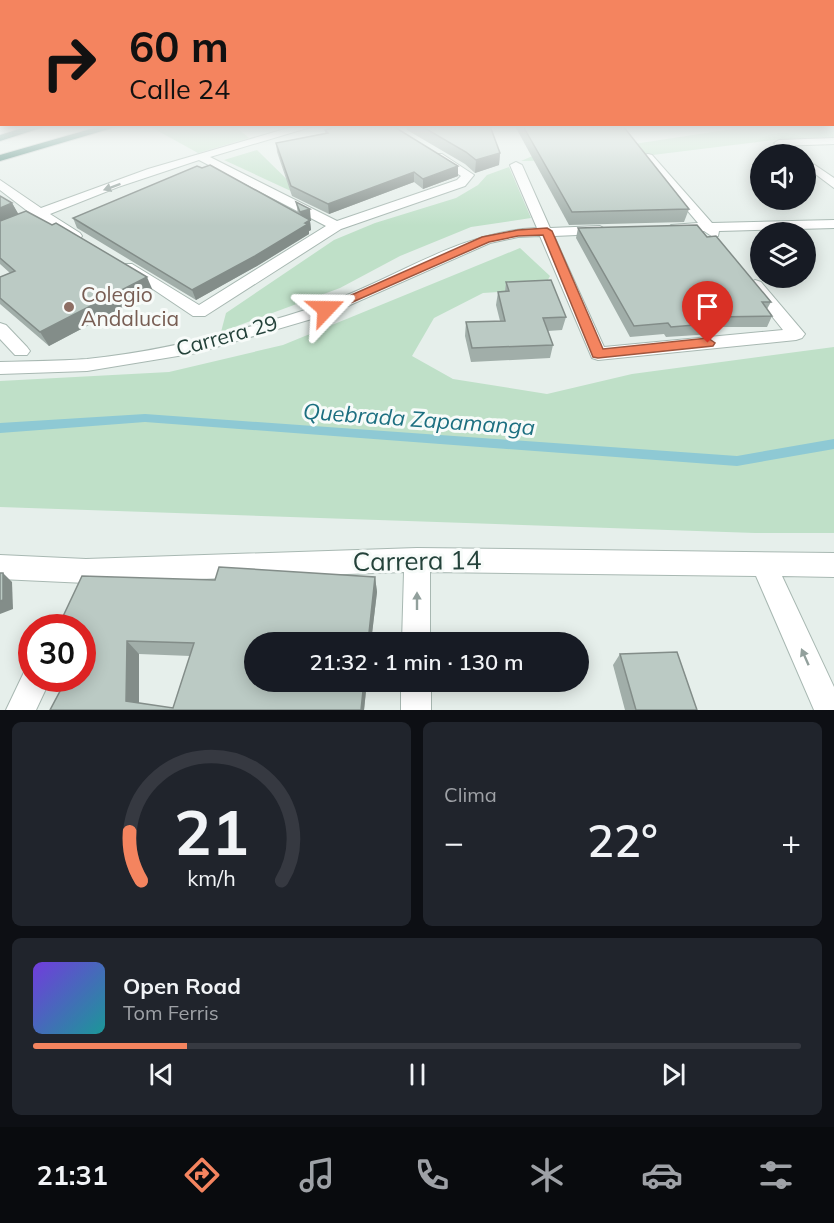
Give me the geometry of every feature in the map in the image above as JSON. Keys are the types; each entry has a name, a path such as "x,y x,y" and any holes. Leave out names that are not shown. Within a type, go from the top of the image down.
{"street":[{"path":"0,231 39,213 191,159"},
{"path":"206,159 336,226"},
{"path":"119,262 199,312 336,226 461,183 467,178 468,175 460,168 445,159"},
{"path":"650,159 722,245"},
{"path":"516,165 547,231 598,354 796,334 745,272"},
{"path":"816,170 834,184"},
{"path":"0,184 39,213 89,244"},
{"path":"661,228 834,224"},
{"name":"Carrera 29","path":"0,368 87,365 196,347 326,309 486,240 518,233 614,230"},
{"path":"0,329 21,351"},
{"path":"417,560 417,632"},
{"name":"Carrera 14","path":"0,567 86,571 417,560 834,565"},
{"path":"764,565 829,710"},
{"path":"73,599 86,571"},
{"path":"21,710 29,692"},
{"path":"416,692 416,710"}],"green space":[{"path":"266,159 306,198 224,160"},
{"path":"525,159 613,159 521,161"},
{"path":"509,167 531,218 471,227 400,256 340,288 221,332 226,313 334,240 375,223 456,198 478,185 487,175"},
{"path":"520,248 550,276 543,289 483,293 434,318 412,356 453,379 547,394 632,374 834,347 834,533 755,533 0,507 0,381 169,372 283,345"}],"building":[{"path":"282,159 447,159 458,166 423,179 414,172 328,204 291,186"},
{"path":"542,159 649,159 689,209 572,212"},
{"path":"210,165 310,220 305,223 308,224 192,290 73,218 197,166 202,168"},
{"path":"0,196 12,203 0,208"},
{"path":"296,202 310,209 300,212"},
{"path":"26,211 52,225 56,223 147,277 40,332 0,298 0,277 15,271 0,258 0,221"},
{"path":"697,225 707,237 716,236 750,277 750,288 759,288 771,302 762,302 772,316 713,317 718,323 671,327 668,323 634,326 578,228"},
{"path":"551,280 566,317 543,318 553,345 472,348 466,322 505,321 498,292 509,291 506,282"},
{"path":"219,567 375,577 369,632 244,632 244,692 363,692 361,710 50,710 60,692 96,692 96,614 64,614 82,576 215,580","holes":["127,641 194,643 173,708 126,701"]},
{"path":"0,573 3,573 3,600 0,601"},
{"path":"677,652 697,710 636,710 620,654"}],"waterway":[{"name":"Quebrada Zapamanga","path":"0,428 145,418 737,461 834,444"}],"place":[{"name":"Colegio Andalucia","path":"69,307"}],"route":[{"path":"326,309 486,240 518,233 547,231 598,354 708,343"}]}
